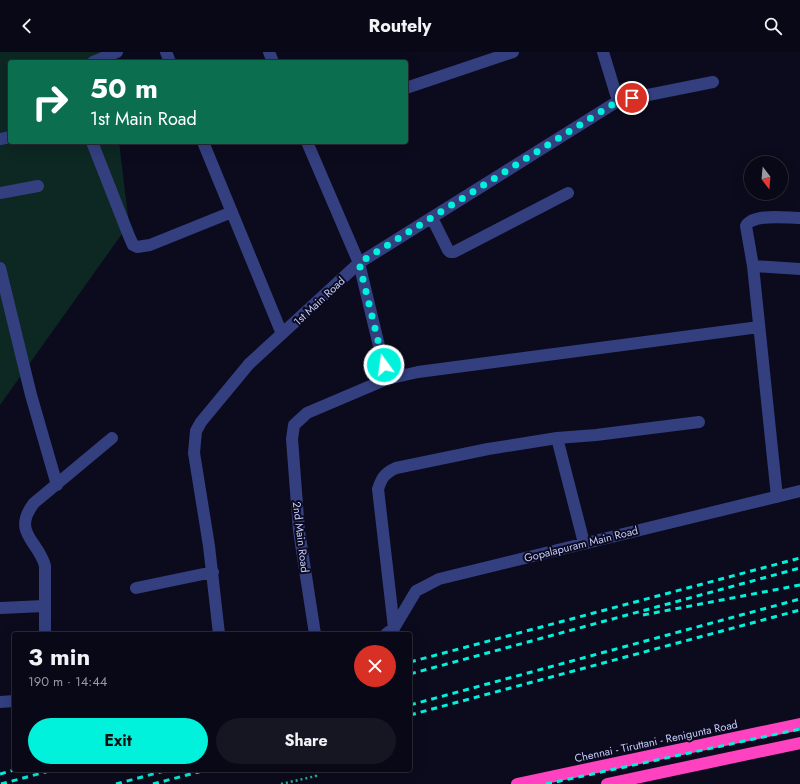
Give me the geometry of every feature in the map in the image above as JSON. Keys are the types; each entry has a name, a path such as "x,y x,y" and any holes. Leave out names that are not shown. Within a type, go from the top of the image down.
{"highway":[{"name":"Chennai - Tiruttani - Renigunta Road","path":"518,784 800,724"},
{"path":"607,784 800,743"}],"street":[{"path":"98,60 117,52"},
{"path":"408,87 513,52"},
{"path":"603,52 618,101"},
{"name":"1st Main Road","path":"219,632 213,572 194,453 196,430 200,422 249,364 359,263 618,101 713,82"},
{"path":"93,144 129,236 133,245 137,247 150,245 232,212"},
{"path":"204,144 282,334"},
{"path":"308,144 359,263 387,379 426,370 760,327"},
{"path":"0,193 38,186"},
{"path":"432,218 448,250 450,252 454,252 568,193"},
{"path":"777,497 760,327 753,266 746,226 749,221 756,218 800,218"},
{"path":"753,266 800,269"},
{"path":"0,268 32,395 57,485"},
{"name":"2nd Main Road","path":"315,632 299,531 292,439 294,425 307,413 387,379"},
{"path":"390,631 378,489 382,477 396,468 488,449 557,438 596,435 699,422"},
{"path":"44,632 45,566 43,558 28,538 25,526 27,512 34,504 112,438"},
{"path":"557,438 584,543"},
{"name":"Gopalapuram Main Road","path":"390,631 416,591 439,579 800,491"},
{"path":"136,588 213,572"},
{"path":"0,608 44,606"},
{"path":"0,702 12,701"}],"path":[{"path":"281,784 316,776 315,772"}],"green space":[{"path":"0,52 108,52 110,60 8,60 8,144 119,144 129,224 0,405"}],"railway":[{"path":"412,661 800,558"},
{"path":"412,673 800,568"},
{"path":"643,615 800,585"},
{"path":"412,704 800,599"},
{"path":"412,714 800,610"},
{"path":"546,784 800,729"},
{"path":"0,774 12,771"},
{"path":"1,784 46,772"},
{"path":"116,784 161,772"},
{"path":"153,784 198,772"}],"route":[{"path":"384,365 359,263 618,101 632,98"}]}
